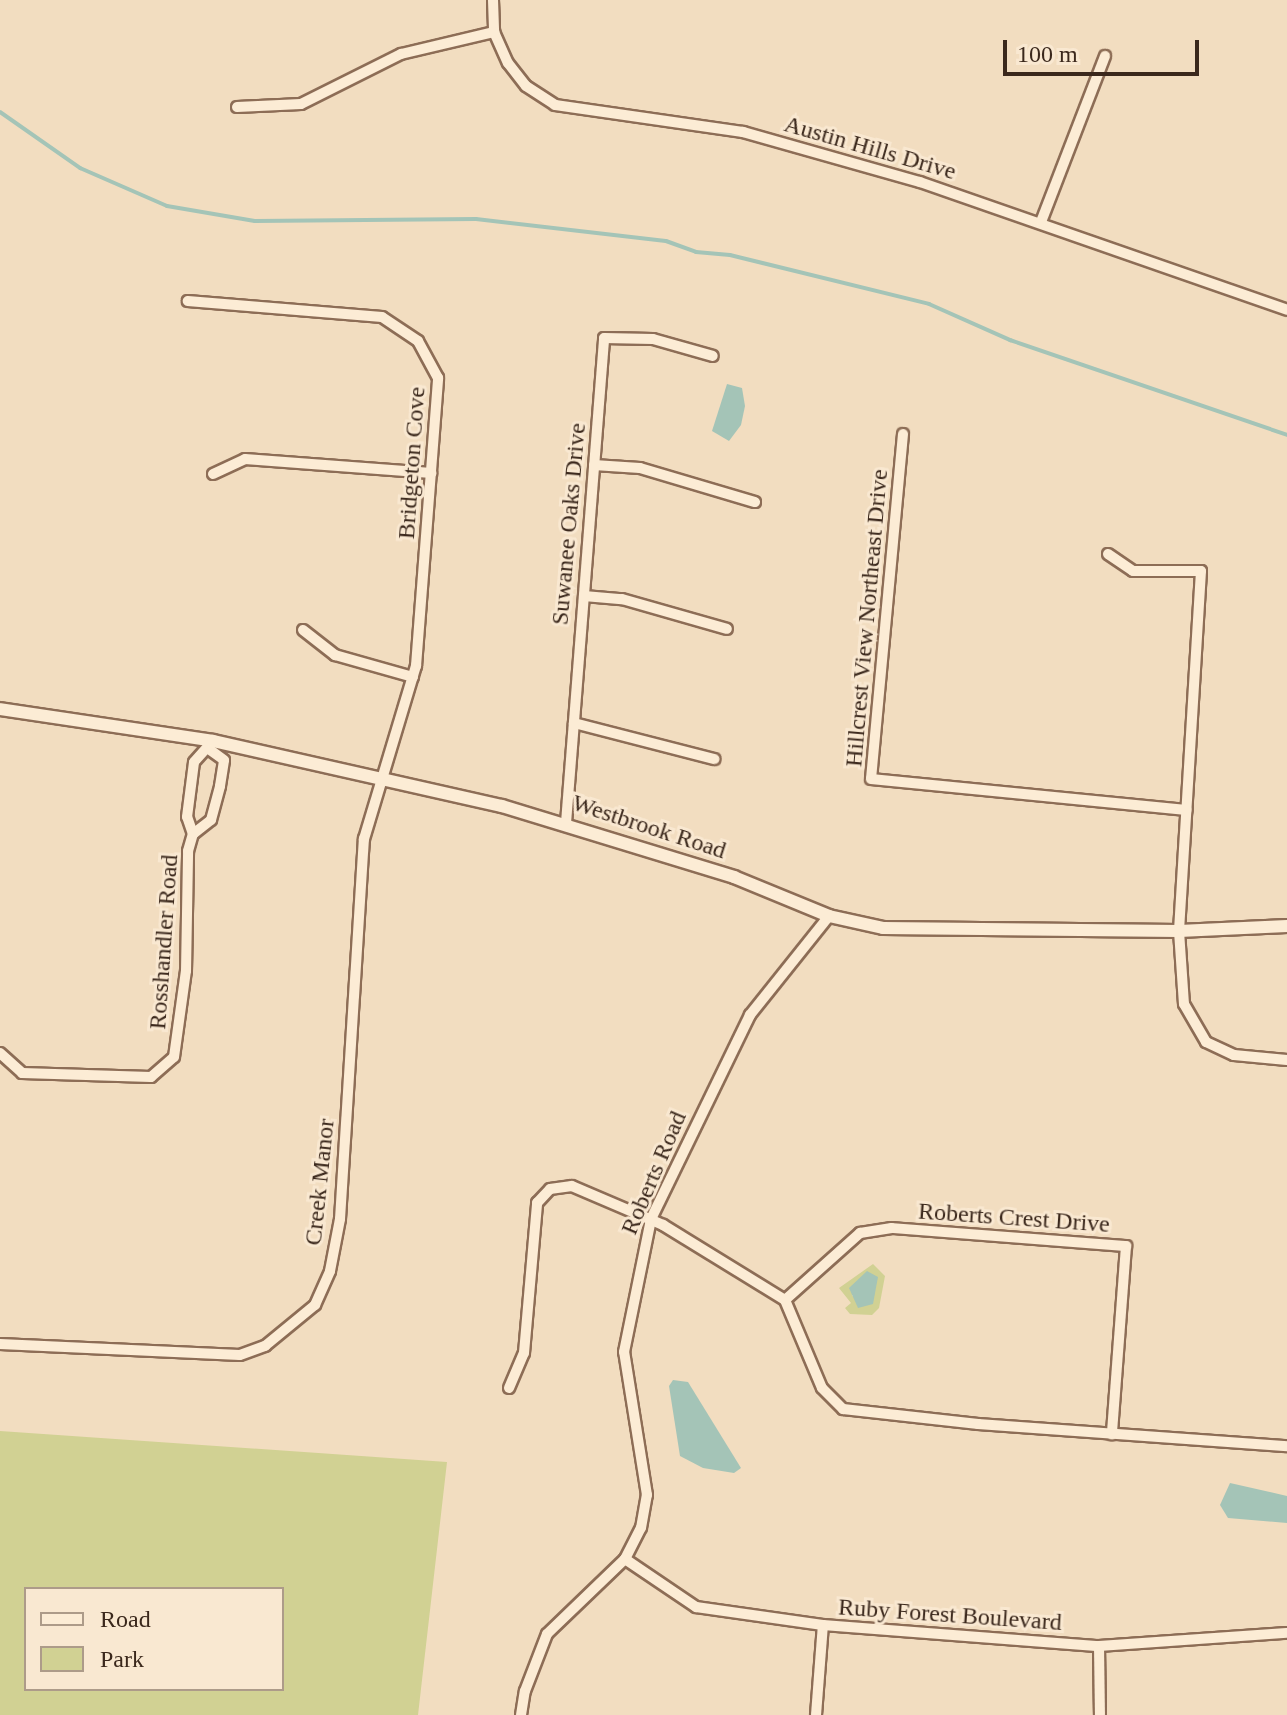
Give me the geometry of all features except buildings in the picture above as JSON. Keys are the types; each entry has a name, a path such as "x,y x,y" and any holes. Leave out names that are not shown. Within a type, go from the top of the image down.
{"street":[{"name":"Austin Hills Drive","path":"493,0 494,32 508,63 526,86 555,105 743,132 1041,222 1286,305"},
{"path":"237,107 301,104 401,54 494,32"},
{"path":"1041,222 1105,56"},
{"name":"Bridgeton Cove","path":"188,301 382,317 402,327 432,359 438,378 413,677 385,779"},
{"name":"Suwanee Oaks Drive","path":"566,823 604,338 653,339 713,356"},
{"name":"Hillcrest View Northeast Drive","path":"903,434 871,779 1186,810"},
{"path":"213,474 245,459 431,473"},
{"path":"594,465 640,468 755,502"},
{"path":"1108,554 1133,571 1201,571 1179,931 1184,1004 1195,1030 1206,1042 1234,1055 1287,1060"},
{"path":"584,596 622,599 727,629"},
{"path":"303,630 335,655 413,677"},
{"name":"Westbrook Road","path":"0,709 385,779 566,823 734,877 829,916 883,928 1179,931 1287,926"},
{"path":"574,723 714,759"},
{"name":"Rosshandler Road","path":"0,1053 22,1073 151,1077 174,1057 186,971 188,851 193,834 211,820 224,760 211,745 194,762 187,817 193,834"},
{"name":"Creek Manor","path":"0,1344 240,1355 265,1346 315,1305 330,1271 340,1219 364,839 385,779"},
{"name":"Roberts Road","path":"625,1559 641,1528 647,1495 624,1352 651,1219 750,1015 829,916"},
{"path":"509,1388 524,1353 537,1203 550,1189 572,1186 651,1219 785,1300 822,1388 843,1409 1112,1434 1287,1446"},
{"name":"Roberts Crest Drive","path":"785,1300 860,1233 892,1228 1126,1246 1112,1434"},
{"path":"521,1715 525,1691 547,1634 625,1559"},
{"name":"Ruby Forest Boulevard","path":"625,1559 696,1607 823,1625 1099,1646 1287,1633"},
{"path":"816,1715 823,1625"},
{"path":"1099,1646 1100,1715"}],"green space":[{"path":"873,1264 885,1276 879,1308 872,1315 850,1314 845,1308 851,1303 839,1288","holes":["862,1279 876,1283 873,1299 852,1296"]},
{"path":"0,1431 447,1462 418,1715 0,1715"}],"shaded area":[{"path":"727,384 742,388 745,406 741,425 729,441 712,431"},
{"path":"867,1271 878,1277 873,1304 858,1308 849,1288"},
{"path":"673,1380 688,1382 741,1468 734,1473 703,1468 680,1456 669,1386"},
{"path":"1230,1483 1287,1496 1287,1523 1228,1518 1220,1505"}],"waterway":[{"path":"0,112 80,168 167,206 255,221 476,219 666,241 696,252 730,255 929,304 1010,340 1287,435"}]}
